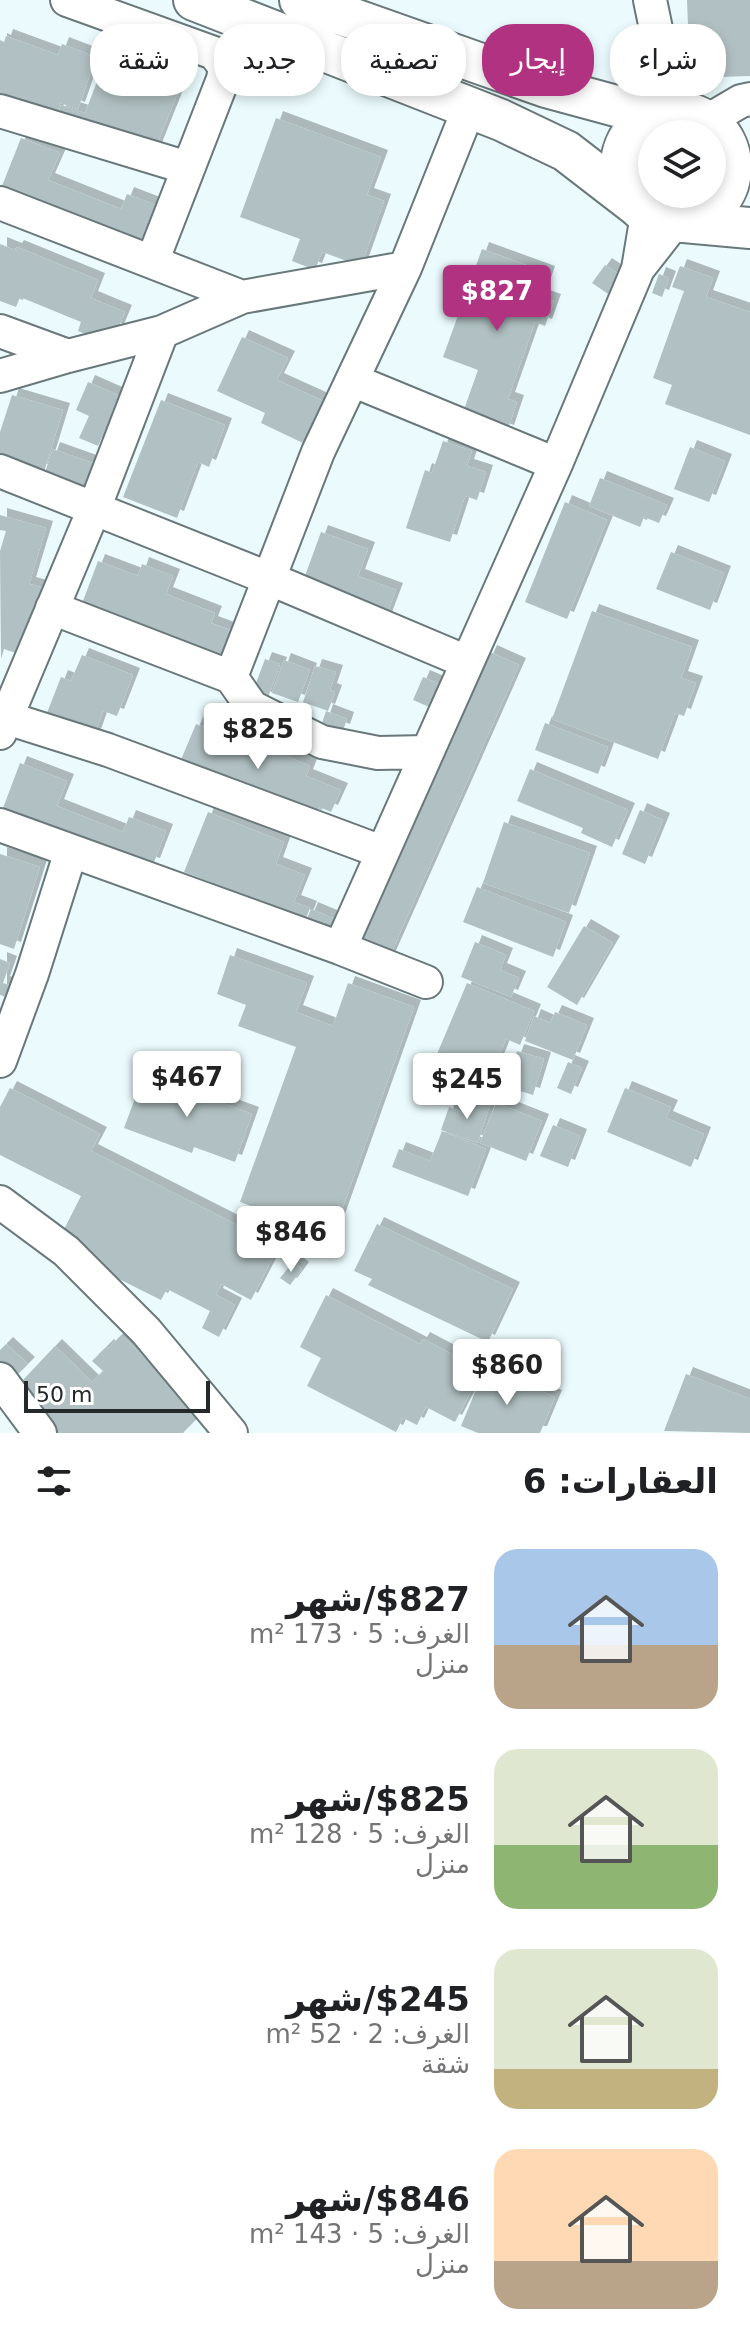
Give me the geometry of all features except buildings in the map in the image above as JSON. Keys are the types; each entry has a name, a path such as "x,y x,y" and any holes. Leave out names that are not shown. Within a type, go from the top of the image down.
{"main road":[{"path":"194,0 469,108 566,151 660,216 750,228"},
{"path":"300,0 531,83 671,120"},
{"path":"638,128 625,144 621,164 623,184 638,197"},
{"path":"726,148 730,151 732,170 726,192"},
{"path":"651,208 660,216 702,216 713,208"}],"street":[{"path":"67,0 214,53 225,67 152,262"},
{"path":"650,0 698,120"},
{"path":"713,120 741,101 750,99"},
{"path":"231,677 318,452 405,268 469,108"},
{"path":"0,111 188,168"},
{"path":"0,203 242,297"},
{"path":"340,948 556,464 660,216"},
{"path":"0,376 162,332 242,297 405,268"},
{"path":"0,331 68,356"},
{"path":"162,332 94,509 3,726 108,750 382,852"},
{"path":"352,380 556,464"},
{"path":"0,471 268,578 467,662"},
{"path":"52,608 231,677 252,707 322,742 378,753 427,752"},
{"path":"0,825 426,982"},
{"path":"0,1061 32,974 71,851"},
{"path":"0,1202 66,1251 146,1331 231,1433"},
{"path":"0,1379 40,1433"}]}
